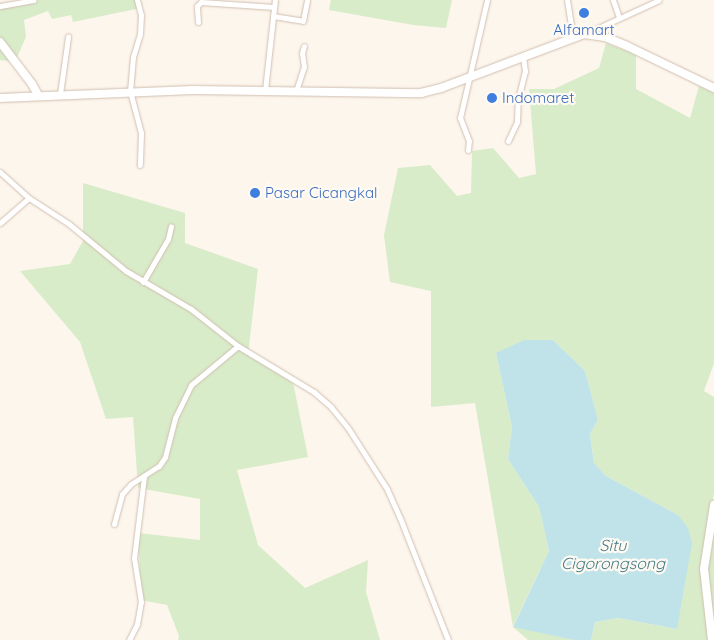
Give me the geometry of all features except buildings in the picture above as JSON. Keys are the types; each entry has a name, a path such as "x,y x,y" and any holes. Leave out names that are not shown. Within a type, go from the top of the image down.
{"main road":[{"path":"0,98 130,91 265,90 421,93 470,77 584,34 605,38 627,46 714,88"},
{"path":"0,42 32,84 38,96"},
{"path":"712,640 704,569 714,504"}],"street":[{"path":"0,6 33,0"},
{"path":"137,0 141,15 140,34 133,57 130,91 141,133 140,165"},
{"path":"265,90 275,0"},
{"path":"273,16 303,21 307,0"},
{"path":"468,150 469,141 460,118 487,0"},
{"path":"565,40 572,25 567,0"},
{"path":"613,0 619,17"},
{"path":"584,34 652,1 658,0"},
{"path":"198,22 199,3 210,1 274,6"},
{"path":"60,94 68,37"},
{"path":"296,91 304,66 302,53 304,46"},
{"path":"508,141 517,122 518,99 525,71 523,57"},
{"path":"0,172 29,198 69,224 126,271 191,309 238,346 314,392 331,407 348,428 394,503 448,640"},
{"path":"0,223 29,198"},
{"path":"142,282 168,239 172,226"},
{"path":"114,524 122,494 131,484 159,466 165,457 175,418 192,385 238,346"},
{"path":"129,640 137,624 141,602 134,558 144,476"}],"green space":[{"path":"39,0 138,0 141,8 73,22 71,15 52,19 48,11 24,20 26,37 15,62 0,60 0,5 22,5"},
{"path":"331,0 452,0 446,28 413,25 329,10"},
{"path":"606,43 636,55 636,89 690,118 699,86 714,93 714,363 704,391 714,397 714,493 711,508 714,509 714,640 591,640 595,622 618,618 677,629 678,515 606,476 594,463 590,434 598,420 585,371 553,340 496,353 512,427 508,459 539,507 549,551 513,626 574,640 528,640 513,627 475,403 431,407 431,291 390,282 384,235 398,168 430,165 457,196 471,193 472,151 493,148 519,178 536,174 529,89 554,89 599,68"},
{"path":"83,183 185,213 185,243 258,269 248,355 293,382 308,457 237,470 258,545 305,588 368,560 366,592 380,640 178,640 179,636 167,605 141,600 138,533 200,540 200,499 138,488 133,417 106,419 80,342 20,271 70,264 83,241"}],"water":[{"name":"Situ Cigorongsong","path":"524,340 553,340 585,371 598,420 590,434 594,463 606,476 678,515 688,528 692,543 677,629 618,618 595,622 591,640 574,640 513,627 549,551 539,507 508,459 512,427 496,353"}],"place":[{"name":"Alfamart","path":"584,13"},
{"name":"Indomaret","path":"492,98"},
{"name":"Pasar Cicangkal","path":"255,193"}]}
